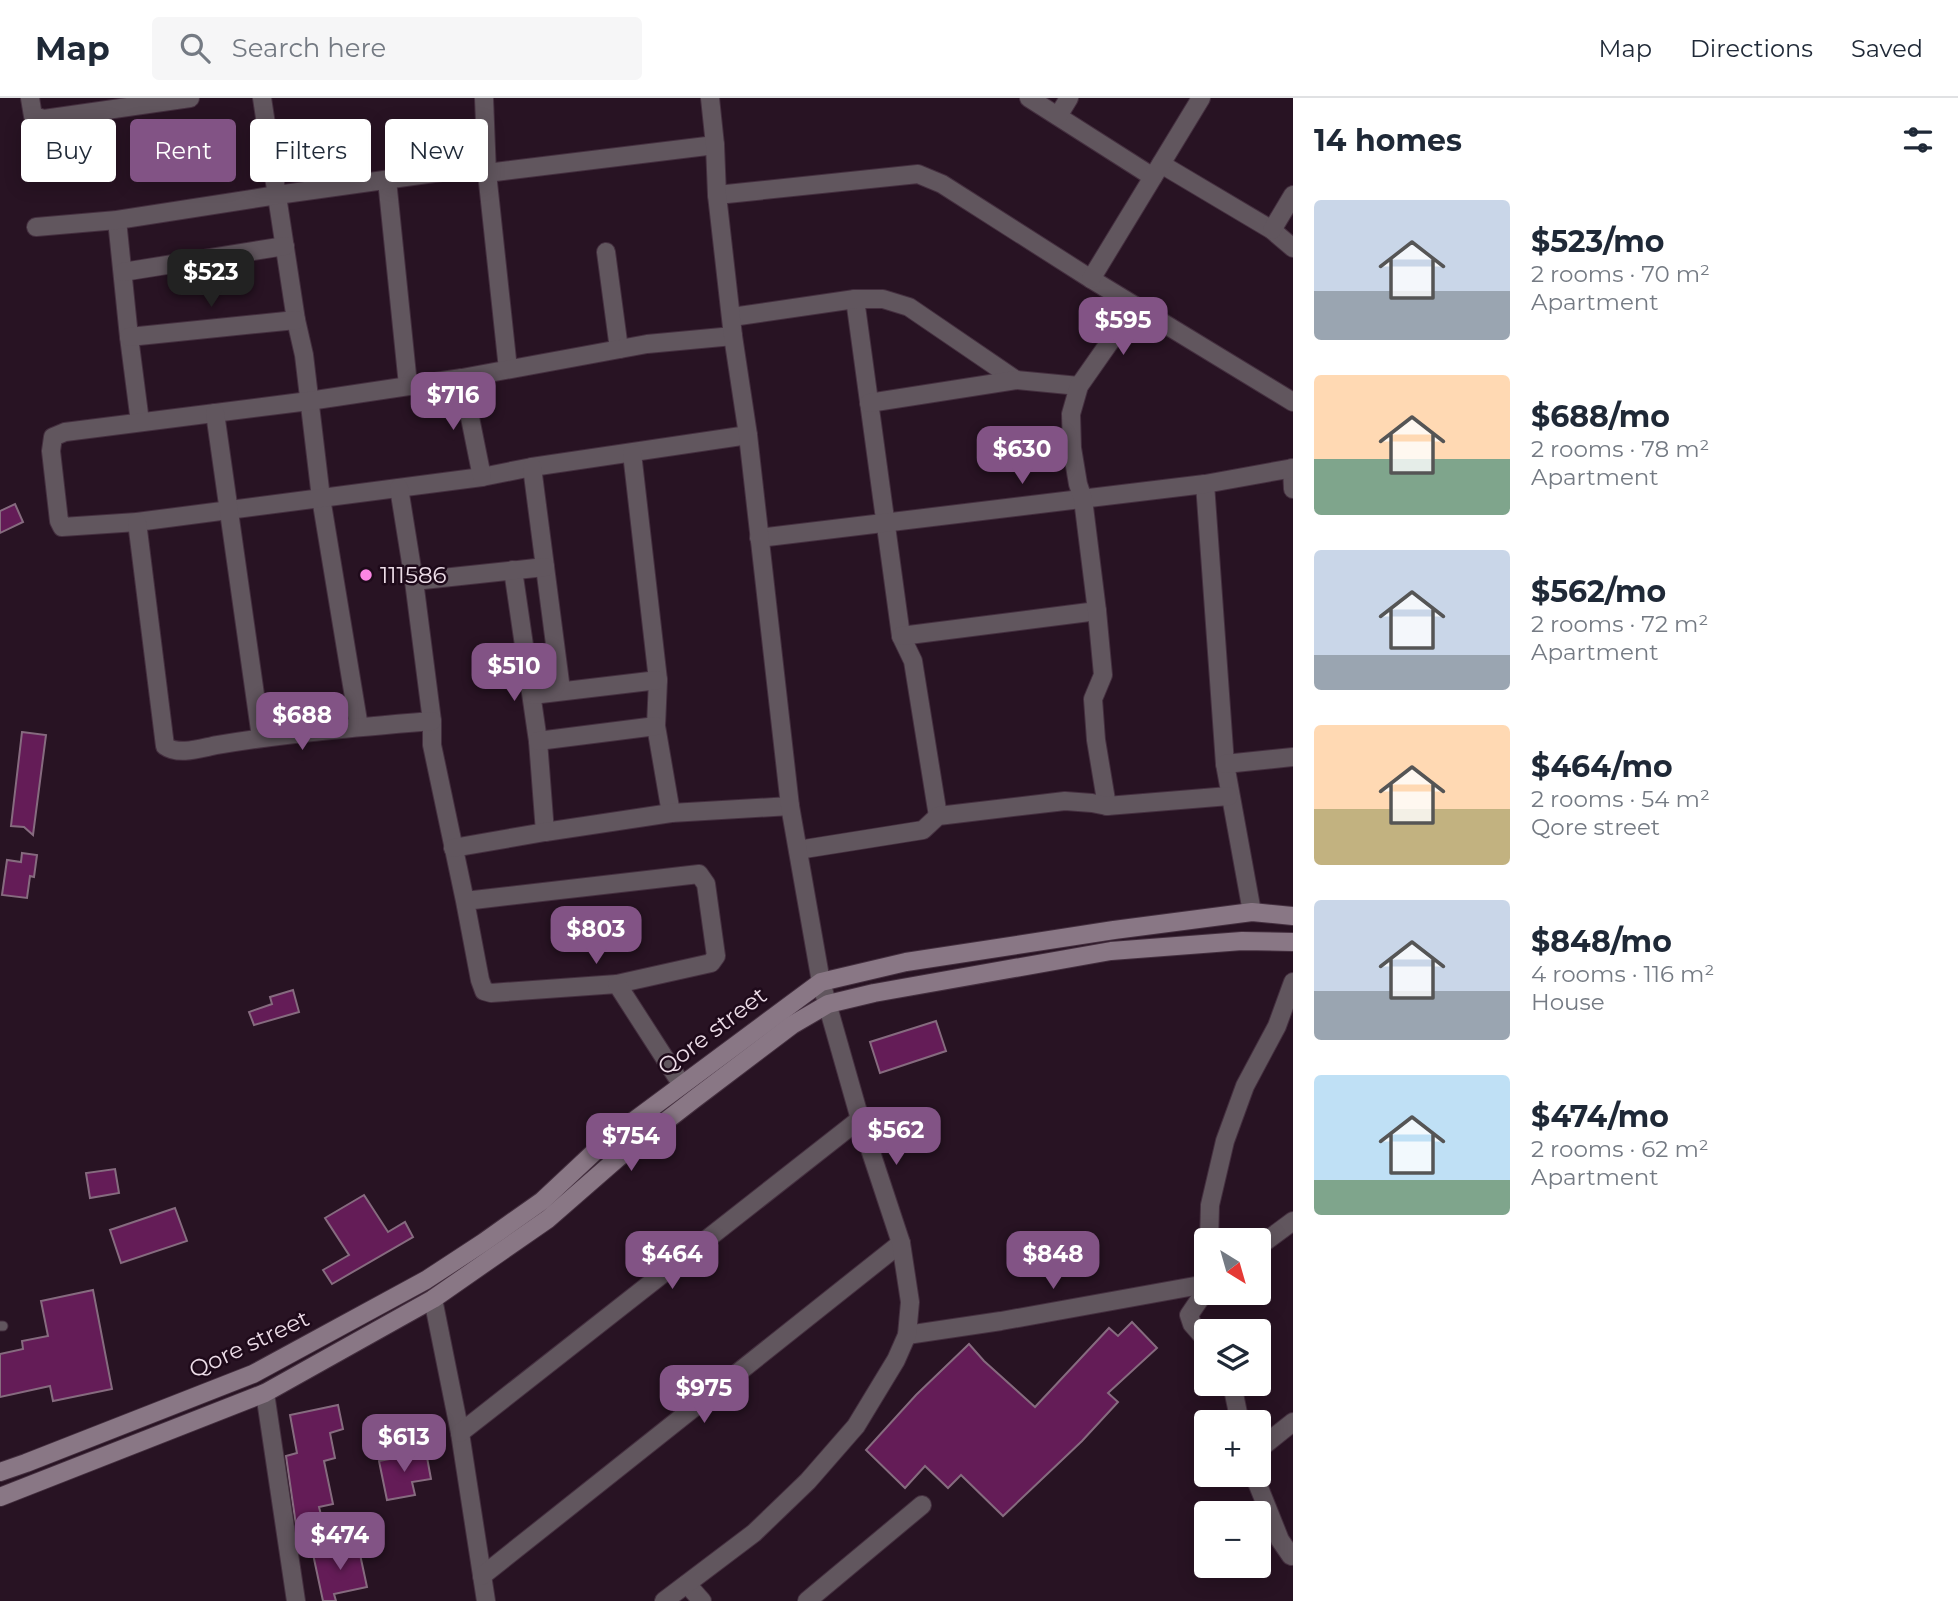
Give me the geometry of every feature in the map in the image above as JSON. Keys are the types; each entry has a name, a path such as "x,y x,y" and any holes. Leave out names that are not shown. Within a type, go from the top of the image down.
{"street":[{"path":"30,98 33,116 44,119 190,98"},
{"path":"262,98 296,320 304,355 321,498 359,727"},
{"path":"484,98 485,119"},
{"path":"664,1601 754,1532 816,1472 856,1426 896,1360 907,1335 910,1302 901,1243 860,1119 821,982 790,806 748,435 733,336 710,98"},
{"path":"1029,98 1157,170 1272,230 1293,248"},
{"path":"1058,116 1069,98"},
{"path":"1091,279 1201,98"},
{"path":"488,173 715,145"},
{"path":"718,195 918,174 942,184 1293,402"},
{"path":"36,226 117,220 385,180"},
{"path":"387,182 408,385"},
{"path":"488,182 508,369"},
{"path":"1272,230 1293,195"},
{"path":"117,220 139,422"},
{"path":"122,272 285,246"},
{"path":"606,252 619,349"},
{"path":"732,317 855,299 883,299 909,307 1016,380"},
{"path":"855,299 901,636 913,660 938,816"},
{"path":"1107,806 1096,740 1093,699 1103,675 1083,499 1072,448 1071,414 1079,386 1135,306"},
{"path":"129,337 296,320"},
{"path":"733,336 648,344 462,378 309,401 65,432 53,437 51,451 59,520 62,527 136,522 482,477 748,435"},
{"path":"462,378 482,477"},
{"path":"869,403 1016,380 1079,386"},
{"path":"215,413 261,737"},
{"path":"632,453 658,680 656,726 671,813"},
{"path":"532,467 561,690"},
{"path":"759,538 1205,484 1293,468 1293,489"},
{"path":"1205,484 1225,764 1252,912"},
{"path":"399,488 432,721 432,745 484,991 491,993 617,984 711,963 716,956 706,884 699,874 466,901"},
{"path":"136,522 165,746 171,750 184,751 261,737 432,721"},
{"path":"414,581 545,567"},
{"path":"513,570 538,741 545,832"},
{"path":"901,636 1097,611"},
{"path":"532,695 658,680"},
{"path":"538,741 656,726"},
{"path":"1225,764 1293,757"},
{"path":"798,850 923,830 938,816 1065,801 1107,806 1230,796"},
{"path":"453,848 671,813 790,806"},
{"name":"Qore street","path":"0,1472 253,1374 426,1280 541,1201 604,1143 821,982 906,962 1114,930 1252,912 1293,916"},
{"name":"Qore street","path":"0,1497 265,1393 433,1299 548,1219 618,1158 671,1117 793,1025 828,1004 874,993 1111,951 1242,941 1293,942"},
{"path":"1209,1228 1210,1205 1225,1142 1245,1086 1277,1026 1293,982"},
{"path":"617,984 682,1084"},
{"path":"460,1433 860,1119"},
{"path":"1271,1237 1293,1221"},
{"path":"482,1576 901,1243"},
{"path":"907,1335 1194,1289"},
{"path":"433,1299 460,1433 486,1601"},
{"path":"1194,1306 1189,1315 1194,1326"},
{"path":"265,1393 296,1601"},
{"path":"1271,1440 1293,1422"},
{"path":"1259,1487 1280,1540 1291,1556"},
{"path":"807,1601 922,1505"},
{"path":"687,1584 702,1601"}],"building":[{"path":"15,504 23,522 0,533 0,511"},
{"path":"22,732 46,735 33,835 24,827 11,826"},
{"path":"22,853 37,855 27,898 2,895 7,860 21,862"},
{"path":"293,990 299,1012 254,1025 249,1012 272,1004 270,997"},
{"path":"936,1021 946,1051 880,1073 870,1042"},
{"path":"115,1169 119,1193 90,1198 86,1173"},
{"path":"364,1195 388,1232 405,1222 413,1237 332,1284 323,1270 349,1255 325,1218"},
{"path":"175,1208 187,1241 121,1263 110,1230"},
{"path":"93,1290 112,1389 53,1401 50,1386 0,1397 0,1354 23,1349 22,1341 48,1336 41,1301"},
{"path":"1132,1322 1157,1348 1108,1393 1118,1402 1082,1441 1003,1516 961,1475 948,1488 925,1466 905,1488 866,1450 916,1395 969,1344 1035,1407 1109,1328 1118,1336"},
{"path":"338,1405 343,1429 330,1433 335,1458 324,1461 333,1504 319,1507 322,1519 296,1525 286,1456 297,1453 290,1415"},
{"path":"426,1452 431,1479 412,1482 415,1495 387,1500 379,1461"},
{"path":"358,1545 367,1587 334,1594 336,1601 323,1601 313,1554"}],"place":[{"name":"111586","path":"366,575"}]}
